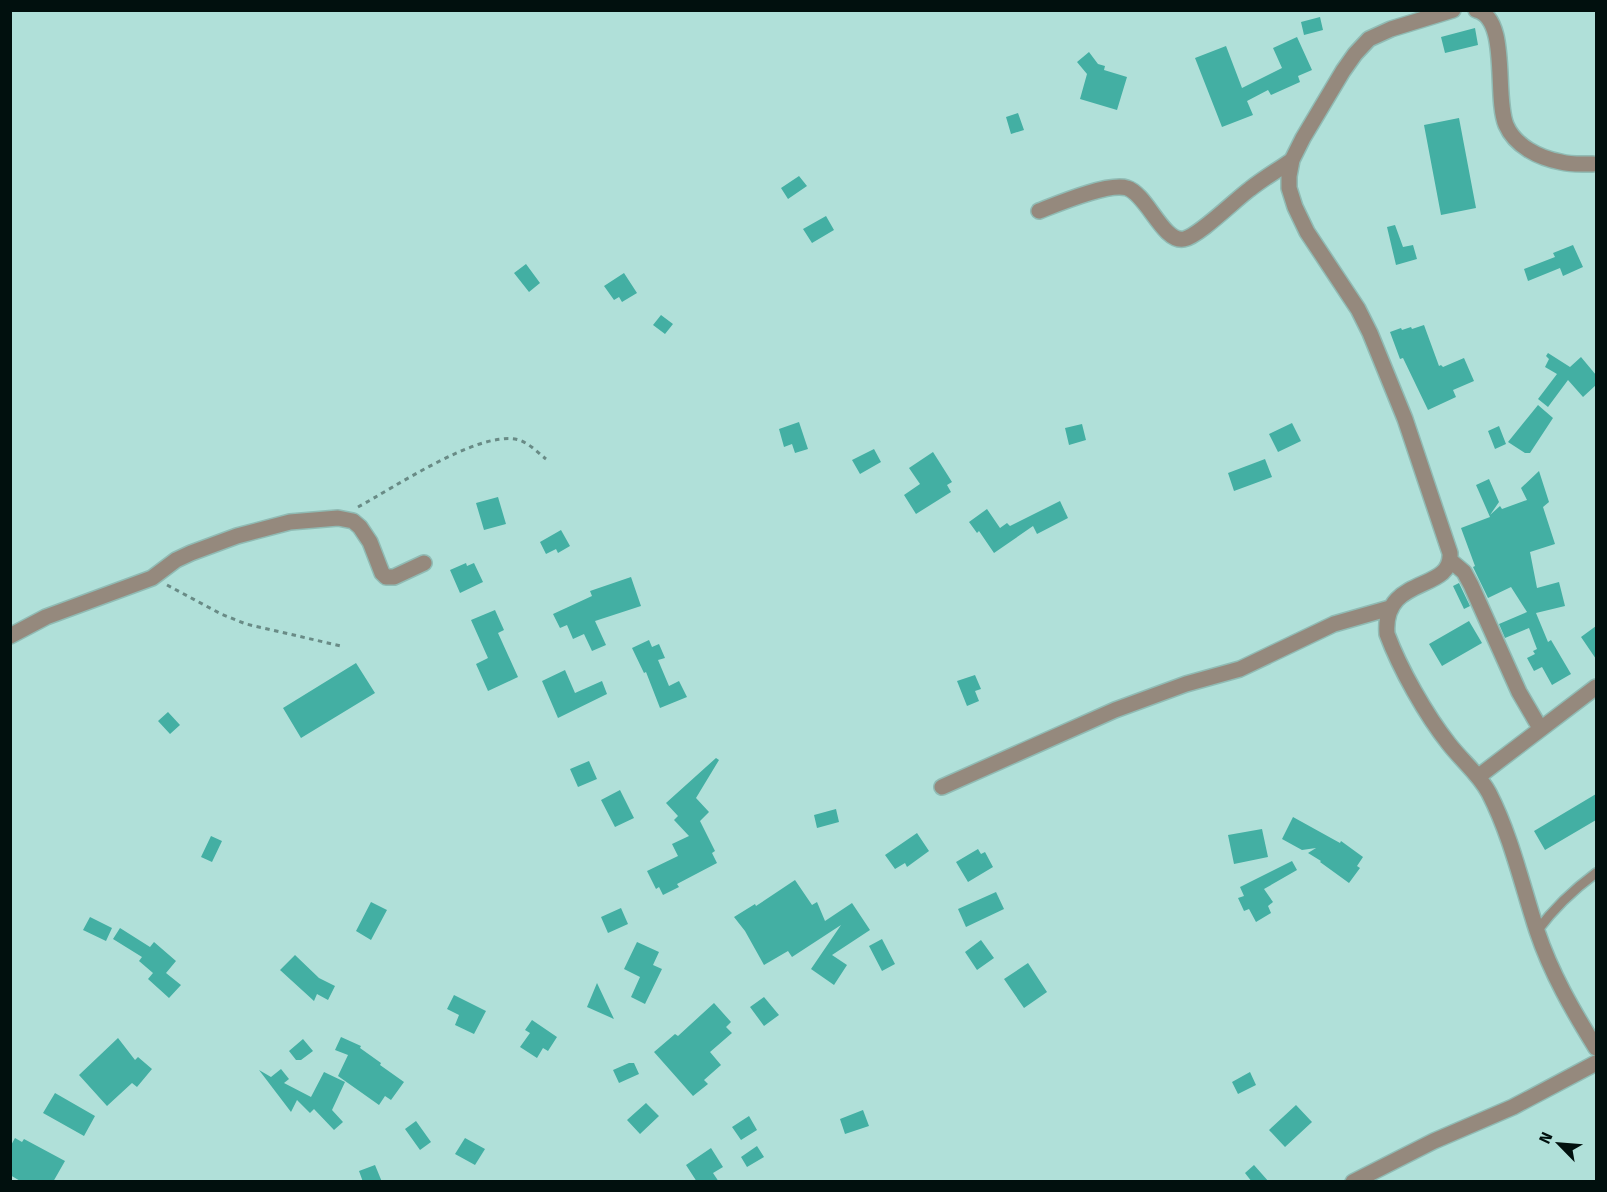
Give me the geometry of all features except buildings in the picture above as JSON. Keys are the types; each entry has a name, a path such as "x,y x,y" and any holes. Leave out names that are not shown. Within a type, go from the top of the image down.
{"street":[{"path":"1453,10 1391,29 1369,39 1354,54 1292,160 1289,188 1307,232 1358,309 1370,333 1409,428 1450,553 1451,561 1442,574 1407,591 1397,598 1390,608 1386,622 1390,644 1431,719 1465,763 1479,776 1490,795 1551,968 1596,1048"},
{"path":"1476,10 1490,18 1495,29 1500,101 1506,125 1515,140 1545,158 1563,163 1593,164"},
{"path":"1039,211 1083,195 1115,187 1127,188 1138,195 1169,233 1184,239 1292,160"},
{"path":"10,636 46,617 152,578 176,560 237,536 283,523 338,518 353,521 370,542 382,573 386,577 394,577 424,563"},
{"path":"1451,561 1464,572 1472,585 1519,692 1540,728"},
{"path":"942,787 1115,710 1186,684 1240,669 1334,624 1390,608"},
{"path":"1479,776 1596,687"},
{"path":"1355,1181 1434,1141 1513,1107 1596,1063"}],"lane":[{"path":"1537,931 1566,897 1596,873"}],"path":[{"path":"338,518 437,463 489,441 503,438 517,439 527,443 546,459"},
{"path":"152,578 246,624 341,646"}]}
